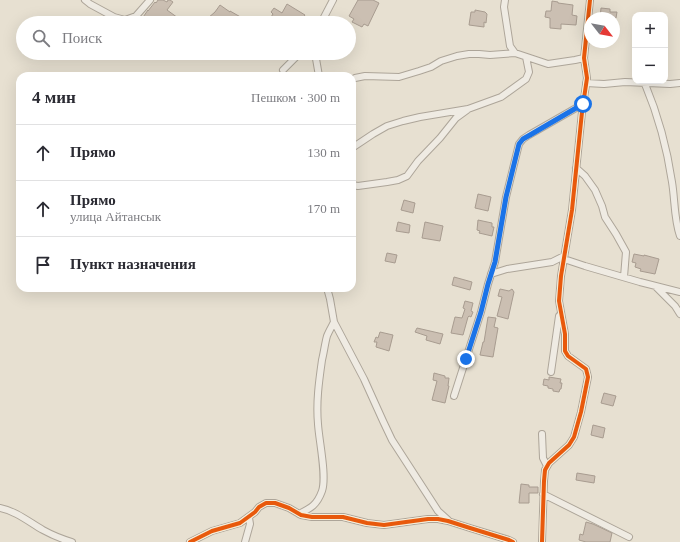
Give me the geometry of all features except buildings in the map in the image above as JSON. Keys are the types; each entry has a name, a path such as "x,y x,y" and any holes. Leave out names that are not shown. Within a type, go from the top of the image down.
{"street":[{"path":"85,0 112,16"},
{"path":"136,16 150,0"},
{"path":"325,16 333,0"},
{"path":"505,0 504,7 510,46 515,53"},
{"path":"542,542 545,470 553,459 569,445 574,437 588,377 586,369 568,356 565,351 559,301 564,257 572,210 587,78 584,58 590,0"},
{"path":"356,78 365,76 399,77 425,69 441,61 457,56 479,54 490,55 515,53 548,64 584,58"},
{"path":"356,145 387,126 420,116 468,109 501,97 526,79 528,72 526,57"},
{"path":"282,70 293,60"},
{"path":"316,60 318,72"},
{"path":"586,83 632,83"},
{"path":"668,84 680,83"},
{"path":"645,84 651,97 668,157 677,228 680,236"},
{"path":"454,396 481,312 495,262 506,197 519,144 523,139 583,104"},
{"path":"356,186 388,182 407,176 418,161 440,138 456,118 468,109"},
{"path":"576,168 595,190 605,217 626,252 624,277"},
{"path":"491,274 507,269 552,262 564,257 585,266 680,292"},
{"path":"655,286 675,306 680,314"},
{"path":"327,292 334,322 364,379 392,440 438,511 448,521"},
{"path":"552,372 560,309"},
{"path":"299,514 312,508 317,503 323,490 317,399 324,353 328,335 334,322"},
{"path":"542,434 543,458 547,466"},
{"path":"544,494 630,537"},
{"path":"190,542 212,531 240,523 266,503 275,503 299,514 312,517 343,517 367,523 384,525 438,519 513,542"},
{"path":"0,508 12,512 64,540 72,542"},
{"path":"245,542 250,524 248,518"}],"cycle path":[{"path":"542,542 545,470 549,463 569,445 574,437 588,377 586,369 568,356 565,351 565,334 559,301 561,276 572,210 587,78 584,58 590,0"},
{"path":"190,542 212,531 240,523 266,503 275,503 289,508 301,515 312,517 343,517 367,523 384,525 438,519 513,542"}],"route":[{"path":"466,359 495,262 506,197 519,144 523,139 583,104"}]}
